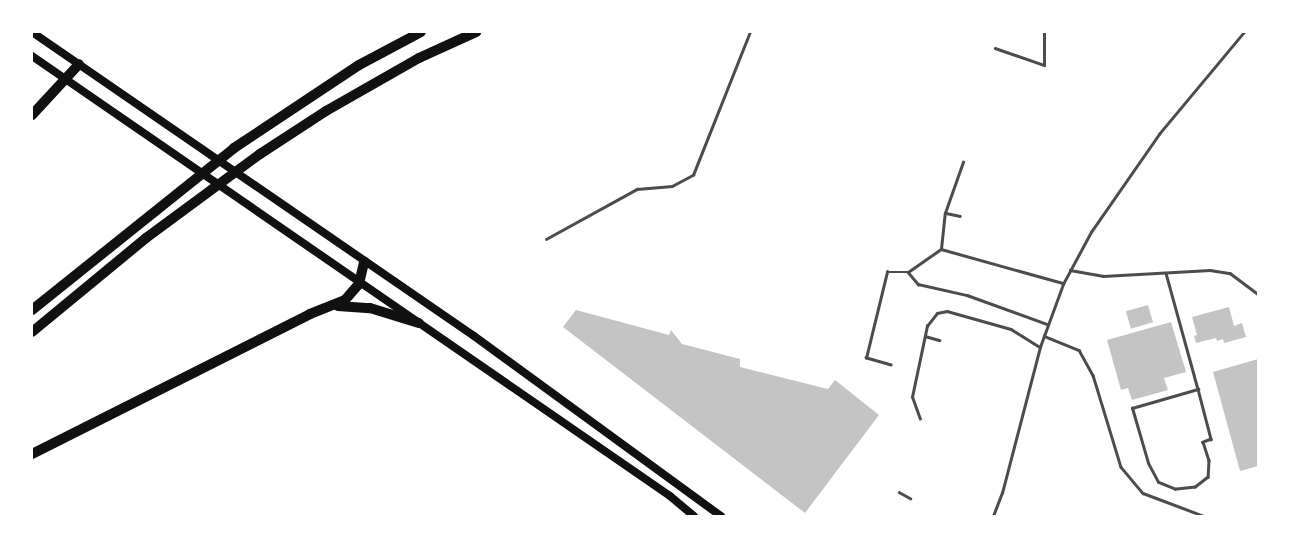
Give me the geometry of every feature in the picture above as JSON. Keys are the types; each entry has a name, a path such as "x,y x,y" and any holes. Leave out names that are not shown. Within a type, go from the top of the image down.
{"highway":[{"path":"32,310 234,148 348,72 421,32"},
{"path":"32,332 146,238 260,154 419,58 475,32"},
{"path":"32,116 79,64"},
{"path":"32,454 310,314 331,307 353,294 359,284 365,262"},
{"path":"331,307 370,308 419,323"}],"main road":[{"path":"32,32 474,336 721,516"},
{"path":"32,56 670,496 694,516"}],"lane":[{"path":"546,239 637,189 672,186 693,175 750,32"},
{"path":"995,48 1044,65 1044,32"},
{"path":"993,516 1003,493 1040,347 1070,270 1091,232 1159,134 1244,32"},
{"path":"891,365 866,358 887,272 908,272 941,249 945,213 963,162"},
{"path":"945,213 960,216"},
{"path":"941,249 1063,284"},
{"path":"1070,270 1103,276 1210,270 1230,273 1258,294"},
{"path":"908,272 918,284 967,295 1048,324"},
{"path":"1166,273 1198,389 1211,439 1203,442 1209,460 1208,477 1195,487 1175,489 1158,482 1148,463 1132,408 1198,389"},
{"path":"920,419 912,397 927,326 937,313 947,311 1011,329 1040,347"},
{"path":"925,335 939,340"},
{"path":"1044,336 1079,350 1093,375 1121,467 1143,493 1204,516"},
{"path":"899,492 910,498"}],"building":[{"path":"1148,305 1153,322 1131,329 1126,311"},
{"path":"1229,307 1234,326 1242,323 1246,337 1224,343 1223,339 1217,341 1216,338 1196,343 1194,336 1197,335 1192,317"},
{"path":"576,310 669,335 671,330 682,344 740,359 740,367 828,389 835,380 879,415 805,513 563,327"},
{"path":"1171,322 1186,372 1164,378 1168,390 1132,400 1128,388 1121,390 1107,340"},
{"path":"1258,359 1258,466 1240,471 1213,372"}]}
